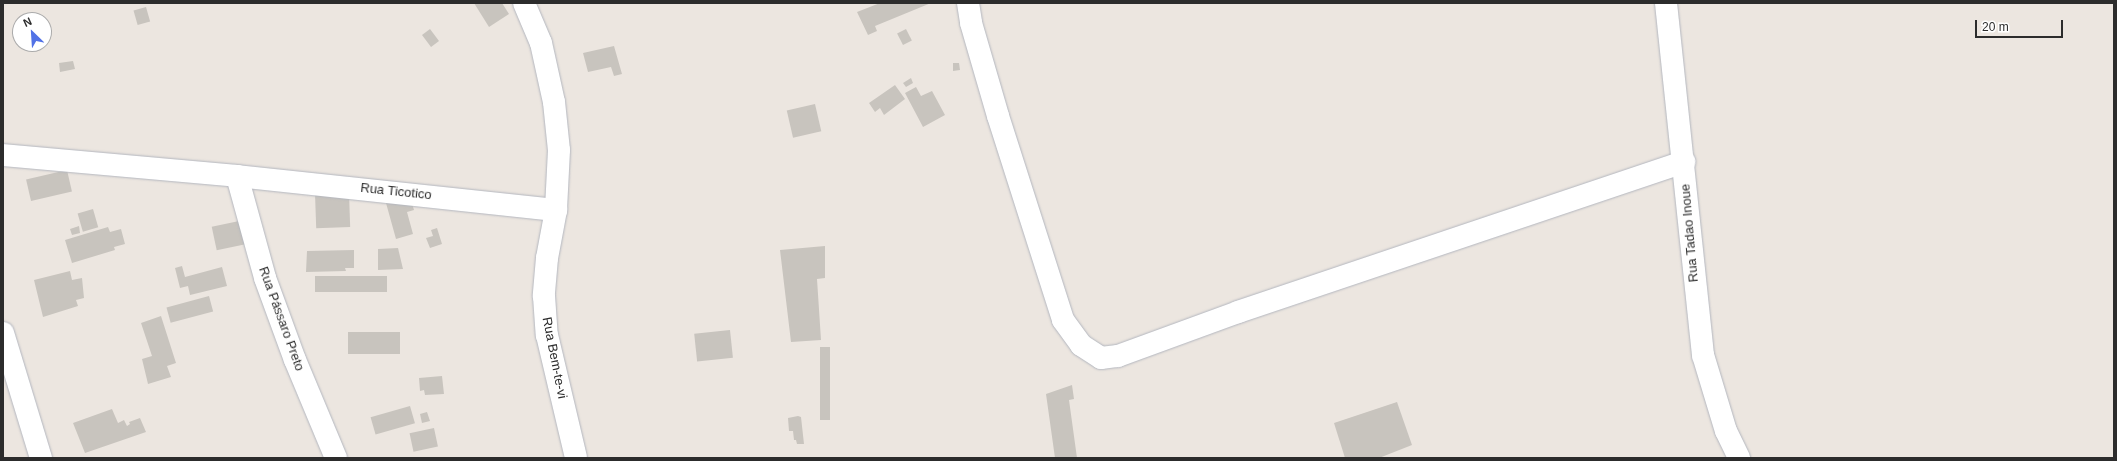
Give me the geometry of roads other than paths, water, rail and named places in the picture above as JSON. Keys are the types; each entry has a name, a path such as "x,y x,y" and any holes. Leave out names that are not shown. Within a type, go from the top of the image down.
{"street":[{"name":"Rua Bem-te-vi","path":"524,3 541,43 554,102 559,150 556,210 547,258 544,296 547,335 576,458"},
{"path":"968,3 971,23 998,116 1063,320 1081,345 1101,358 1118,356 1238,312 1684,162"},
{"name":"Rua Tadao Inoue","path":"1666,3 1684,162 1703,355 1726,431 1739,458"},
{"name":"Rua Ticotico","path":"3,155 236,176 556,210"},
{"name":"Rua Pássaro Preto","path":"236,176 265,278 295,360 336,458"},
{"path":"3,333 42,458"}]}
